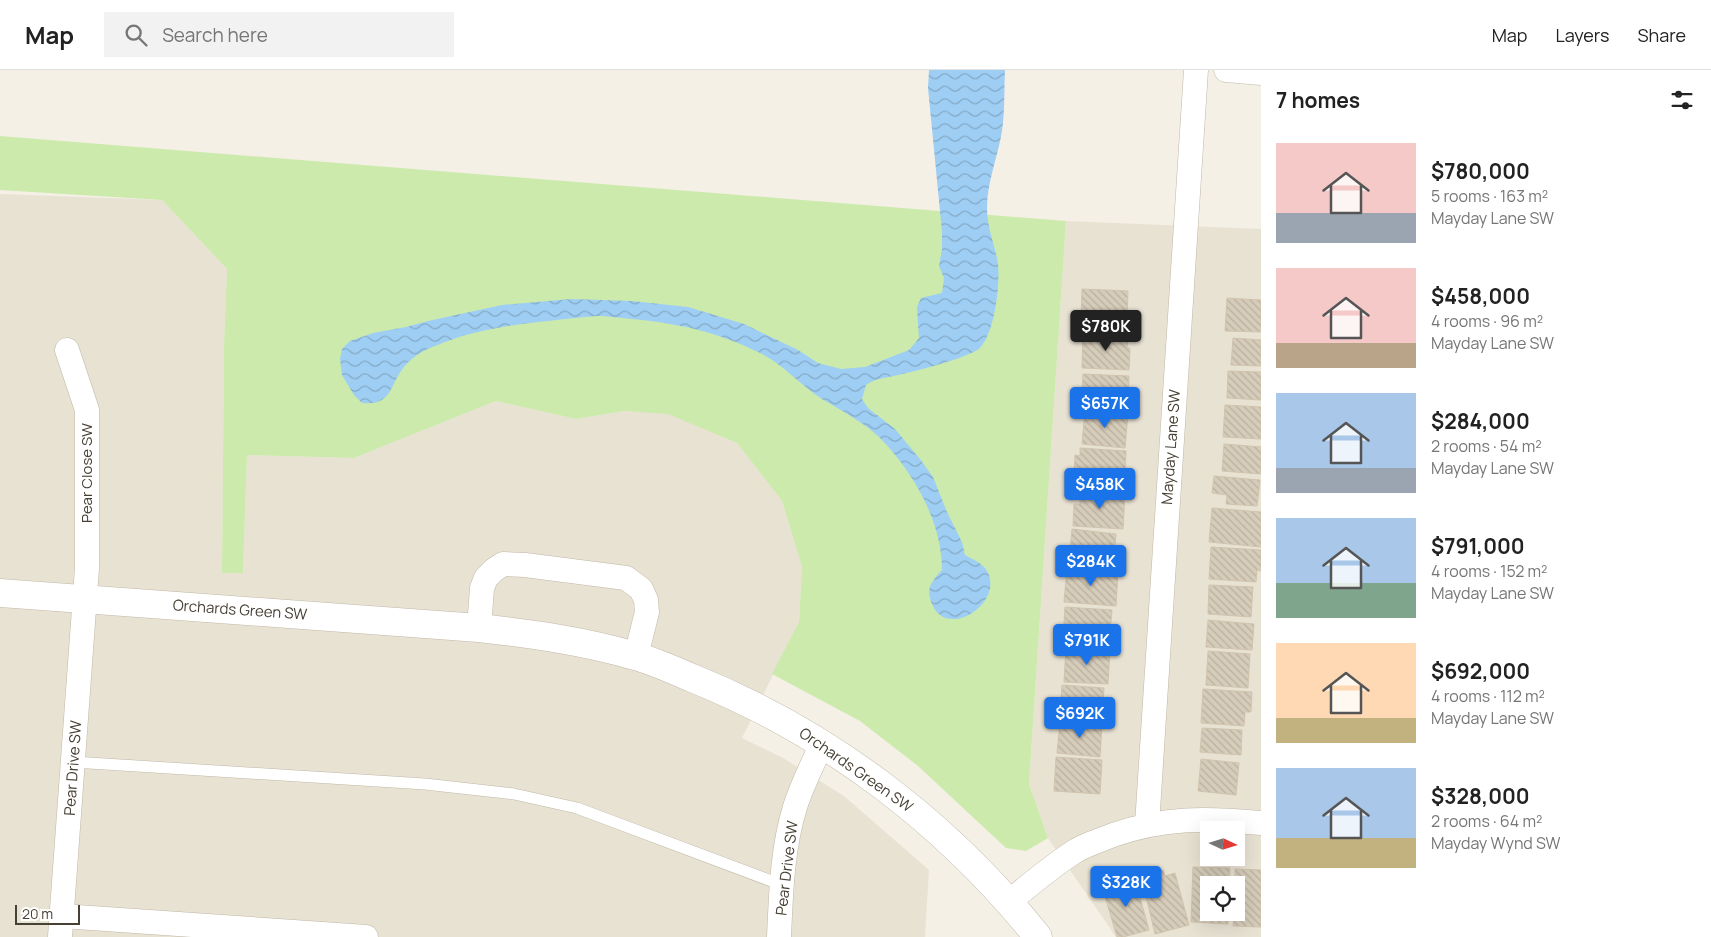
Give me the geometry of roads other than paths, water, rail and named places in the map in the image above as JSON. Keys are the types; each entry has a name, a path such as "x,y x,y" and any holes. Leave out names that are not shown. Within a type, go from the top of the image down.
{"street":[{"name":"Mayday Lane SW","path":"1147,825 1196,70"},
{"path":"1226,70 1261,73"},
{"name":"Pear Close SW","path":"67,350 87,410 87,558 85,599"},
{"path":"479,628 482,588 486,578 503,564 626,578 641,589 646,600 647,612 636,656"},
{"name":"Orchards Green SW","path":"0,593 479,628 545,636 600,646 636,656 710,685 747,702 822,744 897,796 967,857 1010,901 1038,937"},
{"name":"Pear Drive SW","path":"61,927 85,599"},
{"name":"Pear Drive SW","path":"779,937 786,845 794,809 822,744"},
{"path":"1010,901 1048,870 1079,849 1122,832 1171,820 1191,819 1261,823"},
{"path":"61,927 366,937"}],"lane":[{"path":"73,762 425,784 514,794 578,808 782,886"}],"water":[{"path":"929,70 1005,70 1002,131 987,198 988,223 998,264 998,284 993,320 985,341 975,352 941,364 873,381 866,385 862,399 868,408 895,429 920,459 933,477 962,542 965,555 985,568 990,580 989,592 983,603 973,612 962,618 950,619 940,615 932,604 929,589 942,570 937,534 924,499 893,452 869,428 822,399 775,362 743,345 712,334 664,323 597,316 492,329 459,337 438,345 421,352 405,365 385,398 372,403 362,403 354,395 342,375 340,359 342,349 350,341 373,333 502,305 571,299 632,301 688,307 744,324 798,350 818,363 841,369 865,367 909,350 919,338 917,307 921,298 942,293 944,278 939,266 942,232 928,88"}]}
